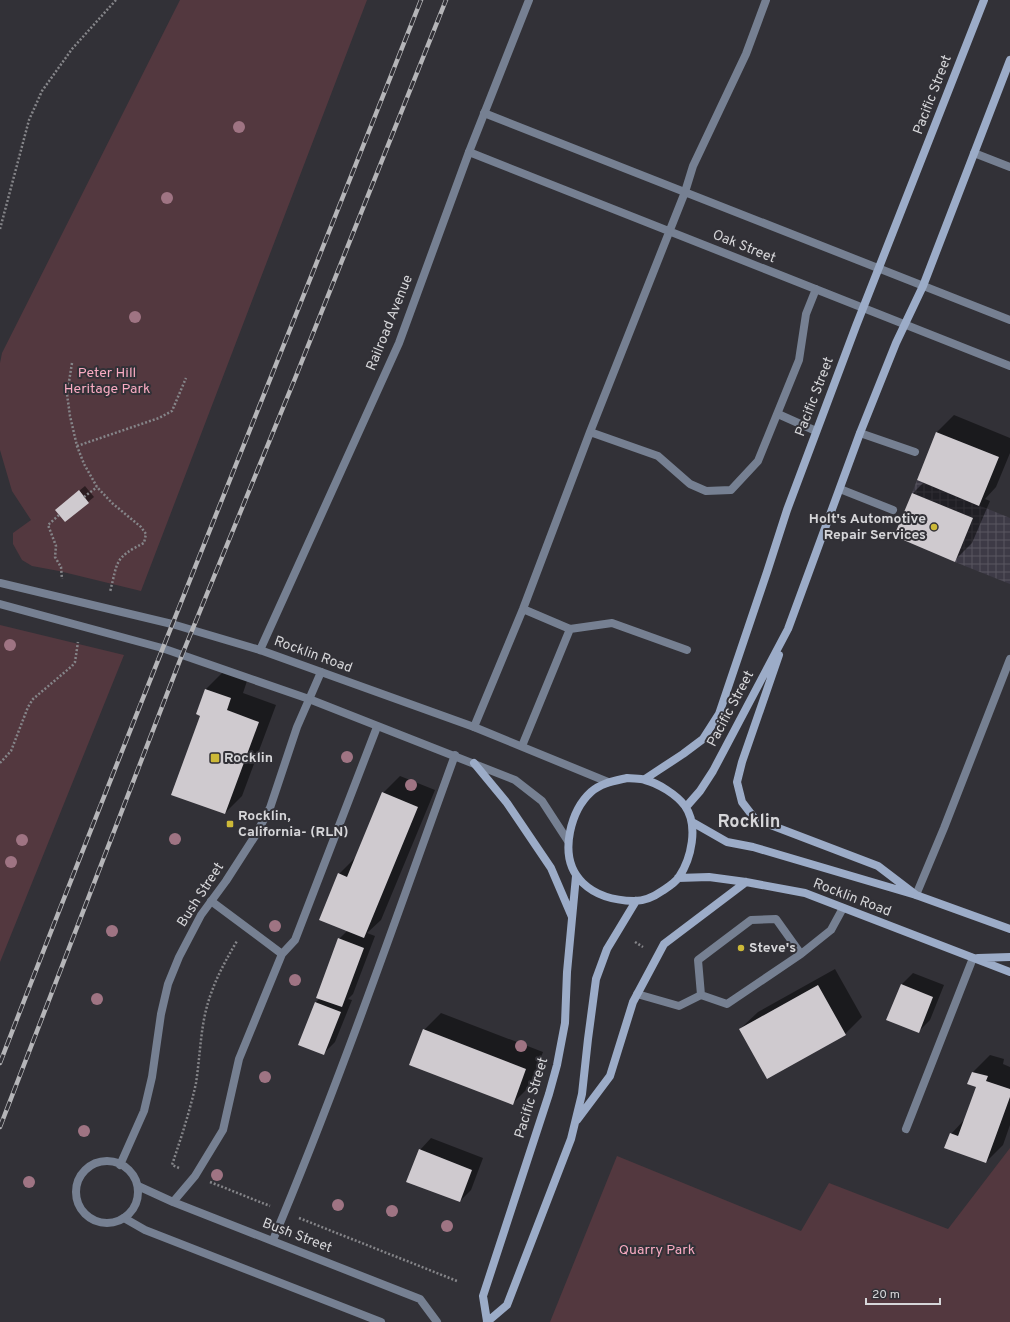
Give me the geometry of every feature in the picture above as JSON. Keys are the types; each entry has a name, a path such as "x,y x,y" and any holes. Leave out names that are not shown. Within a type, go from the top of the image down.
{"main road":[{"name":"Pacific Street","path":"645,779 703,739 719,714 732,671 787,510 816,431 984,0"},
{"name":"Pacific Street","path":"686,807 700,791 713,771 788,629 860,432 904,324 922,286 1010,60"},
{"path":"788,629 742,762 737,782 742,802 755,819 878,866 916,895"},
{"path":"474,763 507,803 551,868 572,918"},
{"path":"627,778 645,779 678,797 686,807 692,822 692,842 688,860 678,878 654,896 636,901 614,899 590,890 576,876 569,860 568,841 572,822 579,806 591,792 608,782 627,778"},
{"name":"Rocklin Road","path":"692,822 727,842 753,848 916,895 1010,929"},
{"name":"Pacific Street","path":"487,1322 483,1296 549,1094 557,1065 565,1023 567,972 576,876"},
{"name":"Rocklin Road","path":"678,878 709,877 805,893 1010,972"},
{"path":"574,1124 610,1076 633,1002 664,944 746,882"},
{"name":"Pacific Street","path":"487,1322 507,1305 571,1139 582,1094 596,979 607,949 636,901"},
{"path":"973,958 1010,957"}],"street":[{"name":"Railroad Avenue","path":"260,650 399,343 469,152 529,0"},
{"path":"474,727 523,609 693,166 746,54 766,0"},
{"name":"Oak Street","path":"484,113 1010,320"},
{"name":"Oak Street","path":"469,152 1010,366"},
{"path":"974,153 1010,167"},
{"path":"590,432 658,456 690,484 706,491 732,490 758,461 778,414 800,360 806,314 816,289"},
{"path":"778,414 816,431"},
{"path":"860,432 916,452"},
{"path":"840,489 893,510"},
{"name":"Rocklin Road","path":"0,583 172,624 260,650 474,727 608,782"},
{"path":"0,604 162,648 309,699 377,727 455,755 515,780 542,801 568,841"},
{"path":"523,609 570,629 612,623 687,650"},
{"path":"522,746 570,629"},
{"path":"916,895 1010,659"},
{"name":"Bush Street","path":"120,1165 144,1111 152,1077 168,984 201,915 255,836 270,808 288,752 321,672"},
{"path":"173,1202 195,1176 223,1130 240,1059 282,954 295,940 377,727"},
{"path":"273,1240 349,1050 455,755"},
{"path":"211,901 282,954"},
{"path":"637,994 679,1006 701,995 727,1004 801,954 831,930 843,908"},
{"path":"701,995 698,960 751,920 776,919 801,954"},
{"path":"906,1129 973,958"},
{"path":"105,1161 114,1162 134,1175 138,1186 138,1198 133,1210 124,1218 113,1222 101,1223 90,1218 83,1211 78,1202 76,1193 78,1183 88,1168 105,1161"},
{"name":"Bush Street","path":"138,1186 173,1202 420,1299 437,1322"},
{"path":"124,1218 145,1230 381,1322"}],"path":[{"path":"0,229 29,120 42,91 72,49 116,0"},
{"path":"72,362 67,394 70,416 77,446 84,464 97,487 112,503 142,526 146,534 144,543 131,549 119,559 112,578 106,608"},
{"path":"77,446 160,418 172,411 186,378"},
{"path":"84,497 97,487"},
{"path":"59,515 48,525 56,546 55,557 61,567 62,579"},
{"path":"0,763 11,751 28,707 33,699 75,662 79,638"},
{"path":"185,1172 172,1165 185,1127 195,1083 203,1024 216,979 240,937"},
{"path":"635,942 646,949"},
{"path":"204,1180 457,1281"}],"shaded area":[{"path":"917,480 1010,518 1010,584 955,562 973,518 912,493"}],"green space":[{"name":"Peter Hill Heritage Park","path":"180,0 367,0 141,591 32,566 22,560 13,544 13,533 31,520 12,491 0,450 0,363 2,353"},
{"path":"0,625 124,655 0,962"},
{"name":"Quarry Park","path":"1010,1148 1010,1322 550,1322 617,1156 801,1231 829,1183 948,1229"}],"building":[{"path":"936,432 999,457 979,506 917,480"},
{"path":"79,490 89,503 65,522 55,510"},
{"name":"Holt's Automotive Repair Services","path":"912,493 973,518 955,562 894,536"},
{"name":"Rocklin","path":"205,689 231,698 227,710 259,722 225,814 171,795 200,716 196,714"},
{"path":"382,792 418,807 364,938 319,920 338,873 347,877"},
{"path":"338,938 364,948 342,1007 316,998"},
{"path":"901,984 933,997 919,1033 886,1020"},
{"path":"818,985 846,1035 767,1079 739,1029"},
{"path":"315,1002 341,1012 324,1055 298,1045"},
{"path":"423,1029 526,1069 513,1105 409,1065"},
{"path":"972,1072 988,1076 986,1081 1010,1089 1010,1097 986,1163 944,1148 950,1133 958,1136 976,1087 967,1084"},
{"path":"419,1149 472,1170 460,1202 406,1182"}],"railway":[{"path":"0,1063 104,797 421,0"},
{"path":"0,1127 182,655 296,376 446,0"}],"place":[{"name":"Holt's Automotive Repair Services","path":"934,527"},
{"name":"Rocklin","path":"215,758"},
{"name":"Rocklin, California- (RLN)","path":"230,824"},
{"name":"Steve's","path":"741,948"}],"district":[{"name":"Rocklin","path":"749,822"}]}
